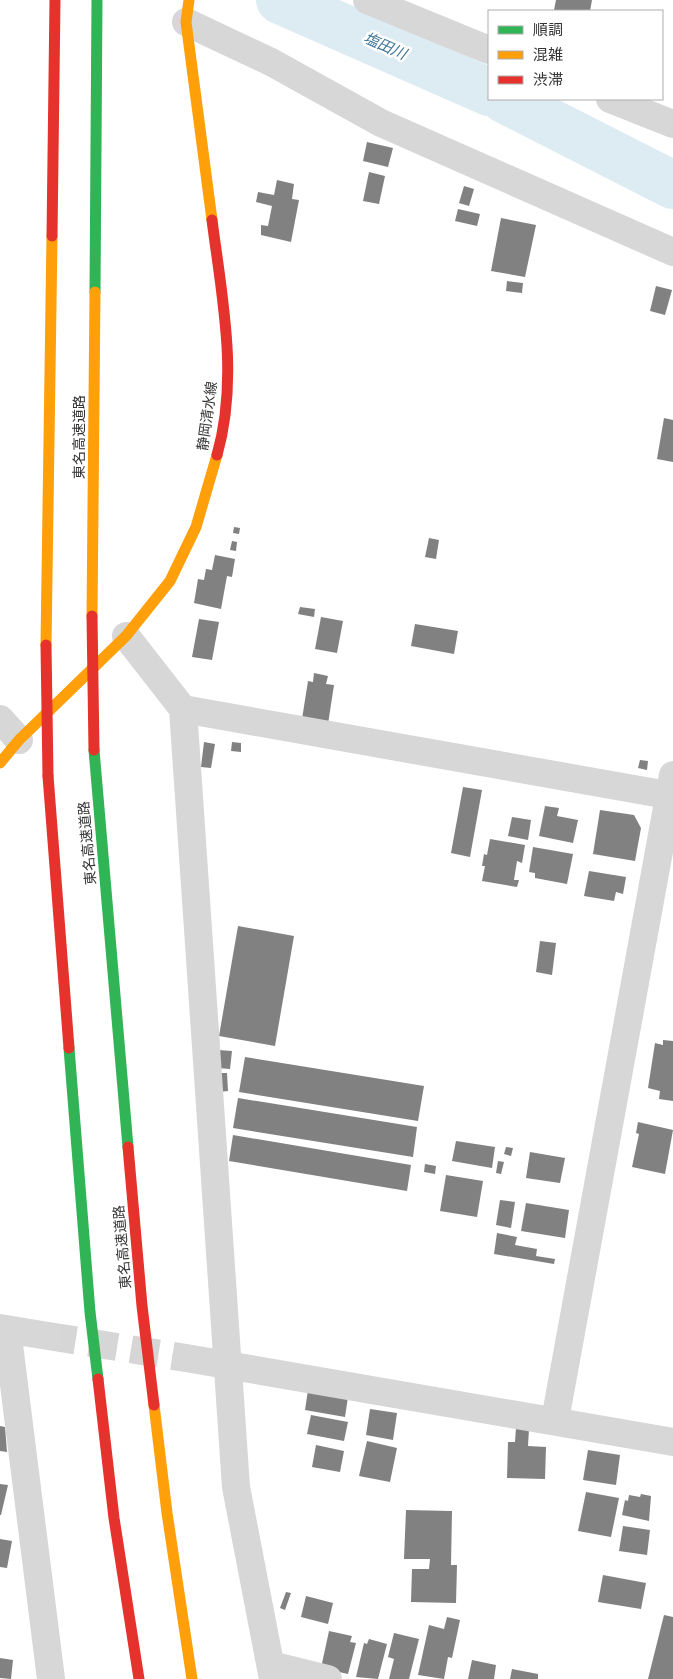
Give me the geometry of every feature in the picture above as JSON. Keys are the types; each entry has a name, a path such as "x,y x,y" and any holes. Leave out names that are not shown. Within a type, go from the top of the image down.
{"main road":[{"path":"55,0 46,645 48,776 90,1312 114,1518 139,1679"},
{"name":"東名高速道路","path":"97,0 92,616 94,750 142,1306 167,1513 192,1679"},
{"name":"静岡清水線","path":"0,763 19,740 126,636 170,581 196,527 221,440 229,356 188,11"}],"street":[{"path":"367,0 488,50"},
{"path":"188,11 271,62 381,123 673,252"},
{"path":"613,100 673,124"},
{"path":"126,636 183,709 236,1487 272,1672 328,1679"},
{"path":"183,709 672,789 555,1420"},
{"path":"0,719 19,740"},
{"path":"48,1336 3,1328 51,1679"},
{"path":"186,1358 555,1420 673,1442"}],"building":[{"path":"556,0 592,0 590,10 554,10"},
{"path":"367,142 393,148 388,167 363,161"},
{"path":"369,172 385,176 379,204 363,201"},
{"path":"277,180 294,184 292,199 299,200 291,242 261,235 261,225 268,226 272,206 256,202 258,192 274,195"},
{"path":"464,186 474,189 469,206 459,203"},
{"path":"458,209 480,214 477,226 455,221"},
{"path":"501,218 536,225 525,277 491,271"},
{"path":"507,281 523,283 522,293 506,291"},
{"path":"656,286 672,290 665,315 650,311"},
{"path":"664,418 673,420 673,462 657,459"},
{"path":"234,527 240,528 239,534 233,533"},
{"path":"429,538 439,540 436,559 425,557"},
{"path":"232,541 237,542 236,551 230,550"},
{"path":"215,555 235,559 232,577 227,576 221,609 194,603 198,579 204,580 206,569 212,570"},
{"path":"300,607 315,609 314,617 298,614"},
{"path":"321,617 343,621 337,653 315,649"},
{"path":"199,619 219,622 212,660 192,657"},
{"path":"415,624 458,631 454,654 411,646"},
{"path":"314,673 328,676 326,684 334,685 328,724 302,719 308,681 313,682"},
{"path":"204,742 215,744 211,768 201,767"},
{"path":"232,742 241,743 241,752 231,751"},
{"path":"640,760 648,761 647,770 638,768"},
{"path":"463,787 482,790 470,857 451,853"},
{"path":"545,806 559,808 557,816 578,820 573,843 539,836"},
{"path":"600,810 634,815 641,828 635,861 593,854"},
{"path":"512,817 531,820 528,840 508,836"},
{"path":"490,839 525,845 522,863 517,861 514,880 519,880 517,887 482,881 485,866 482,866 484,854 487,855"},
{"path":"533,847 573,854 567,884 535,878 535,873 529,872"},
{"path":"589,871 626,877 623,894 616,892 614,901 584,896"},
{"path":"238,926 294,936 275,1046 219,1036"},
{"path":"540,941 556,943 552,975 536,972"},
{"path":"663,1040 673,1041 673,1101 659,1099 660,1091 648,1088 655,1043 663,1045"},
{"path":"218,1050 232,1051 230,1069 217,1068"},
{"path":"245,1057 424,1086 418,1121 239,1092"},
{"path":"217,1073 227,1073 228,1091 218,1092"},
{"path":"238,1098 417,1127 413,1157 233,1128"},
{"path":"638,1122 673,1130 665,1174 632,1167 639,1134 636,1133"},
{"path":"233,1135 411,1165 407,1191 229,1161"},
{"path":"456,1141 495,1147 492,1168 452,1161"},
{"path":"506,1147 513,1148 511,1156 504,1154"},
{"path":"530,1152 565,1158 560,1183 526,1178"},
{"path":"498,1161 504,1162 501,1174 496,1173"},
{"path":"425,1164 436,1166 435,1174 424,1172"},
{"path":"446,1175 483,1181 477,1217 440,1211"},
{"path":"500,1200 515,1202 511,1228 496,1225"},
{"path":"526,1203 569,1210 565,1238 521,1231"},
{"path":"497,1233 517,1237 515,1245 537,1249 536,1256 555,1259 554,1264 494,1254"},
{"path":"308,1390 348,1397 345,1417 305,1410"},
{"path":"370,1409 397,1413 393,1440 366,1435"},
{"path":"311,1415 348,1422 344,1441 307,1434"},
{"path":"0,1426 5,1427 7,1452 0,1451"},
{"path":"516,1428 529,1429 528,1446 546,1447 545,1479 507,1478 508,1442 515,1442"},
{"path":"367,1441 397,1448 390,1482 359,1476"},
{"path":"316,1445 344,1451 340,1472 312,1467"},
{"path":"588,1450 620,1455 616,1485 583,1480"},
{"path":"0,1484 8,1485 1,1515 0,1515"},
{"path":"586,1492 619,1498 611,1537 578,1531"},
{"path":"641,1494 651,1496 649,1521 622,1515 625,1500 628,1501 629,1495 640,1497"},
{"path":"406,1510 452,1511 451,1565 457,1565 456,1603 411,1602 412,1569 429,1569 430,1559 404,1559"},
{"path":"623,1526 650,1530 647,1555 619,1551"},
{"path":"0,1539 12,1541 7,1568 0,1567"},
{"path":"603,1575 646,1583 641,1609 598,1602"},
{"path":"286,1592 291,1593 285,1610 280,1608"},
{"path":"306,1596 333,1603 328,1624 301,1617"},
{"path":"664,1615 673,1617 673,1679 648,1679"},
{"path":"447,1617 460,1620 452,1658 448,1657 444,1679 418,1675 429,1625 444,1629"},
{"path":"329,1631 352,1636 350,1642 356,1643 348,1674 321,1668"},
{"path":"394,1633 419,1639 409,1679 389,1679 394,1659 388,1657"},
{"path":"369,1639 387,1644 378,1679 356,1677 364,1643 367,1644"},
{"path":"0,1658 13,1660 11,1679 0,1678"},
{"path":"472,1660 496,1665 494,1679 468,1679"},
{"path":"512,1669 538,1674 538,1679 510,1679"}],"waterway":[{"name":"塩田川","path":"280,0 488,92"},
{"name":"塩田川","path":"506,100 673,185"}],"tunnel":[{"path":"48,1336 186,1358"}],"traffic: fast":[{"path":"95,292 97,0"},
{"path":"94,750 128,1147"},
{"path":"69,1048 90,1312 98,1379"}],"traffic: slow":[{"path":"189,0 186,22 212,220"},
{"path":"46,645 52,236"},
{"path":"92,616 95,292"},
{"path":"0,763 19,740 126,636 170,581 196,527 217,455"},
{"path":"154,1405 167,1513 192,1679"}],"traffic: jam":[{"path":"52,236 55,0"},
{"path":"212,220 224,308 228,367 224,426 217,455"},
{"path":"92,616 94,750"},
{"path":"46,645 48,776"},
{"path":"48,776 69,1048"},
{"path":"128,1147 142,1306 154,1405"},
{"path":"98,1379 114,1518 139,1679"}]}
